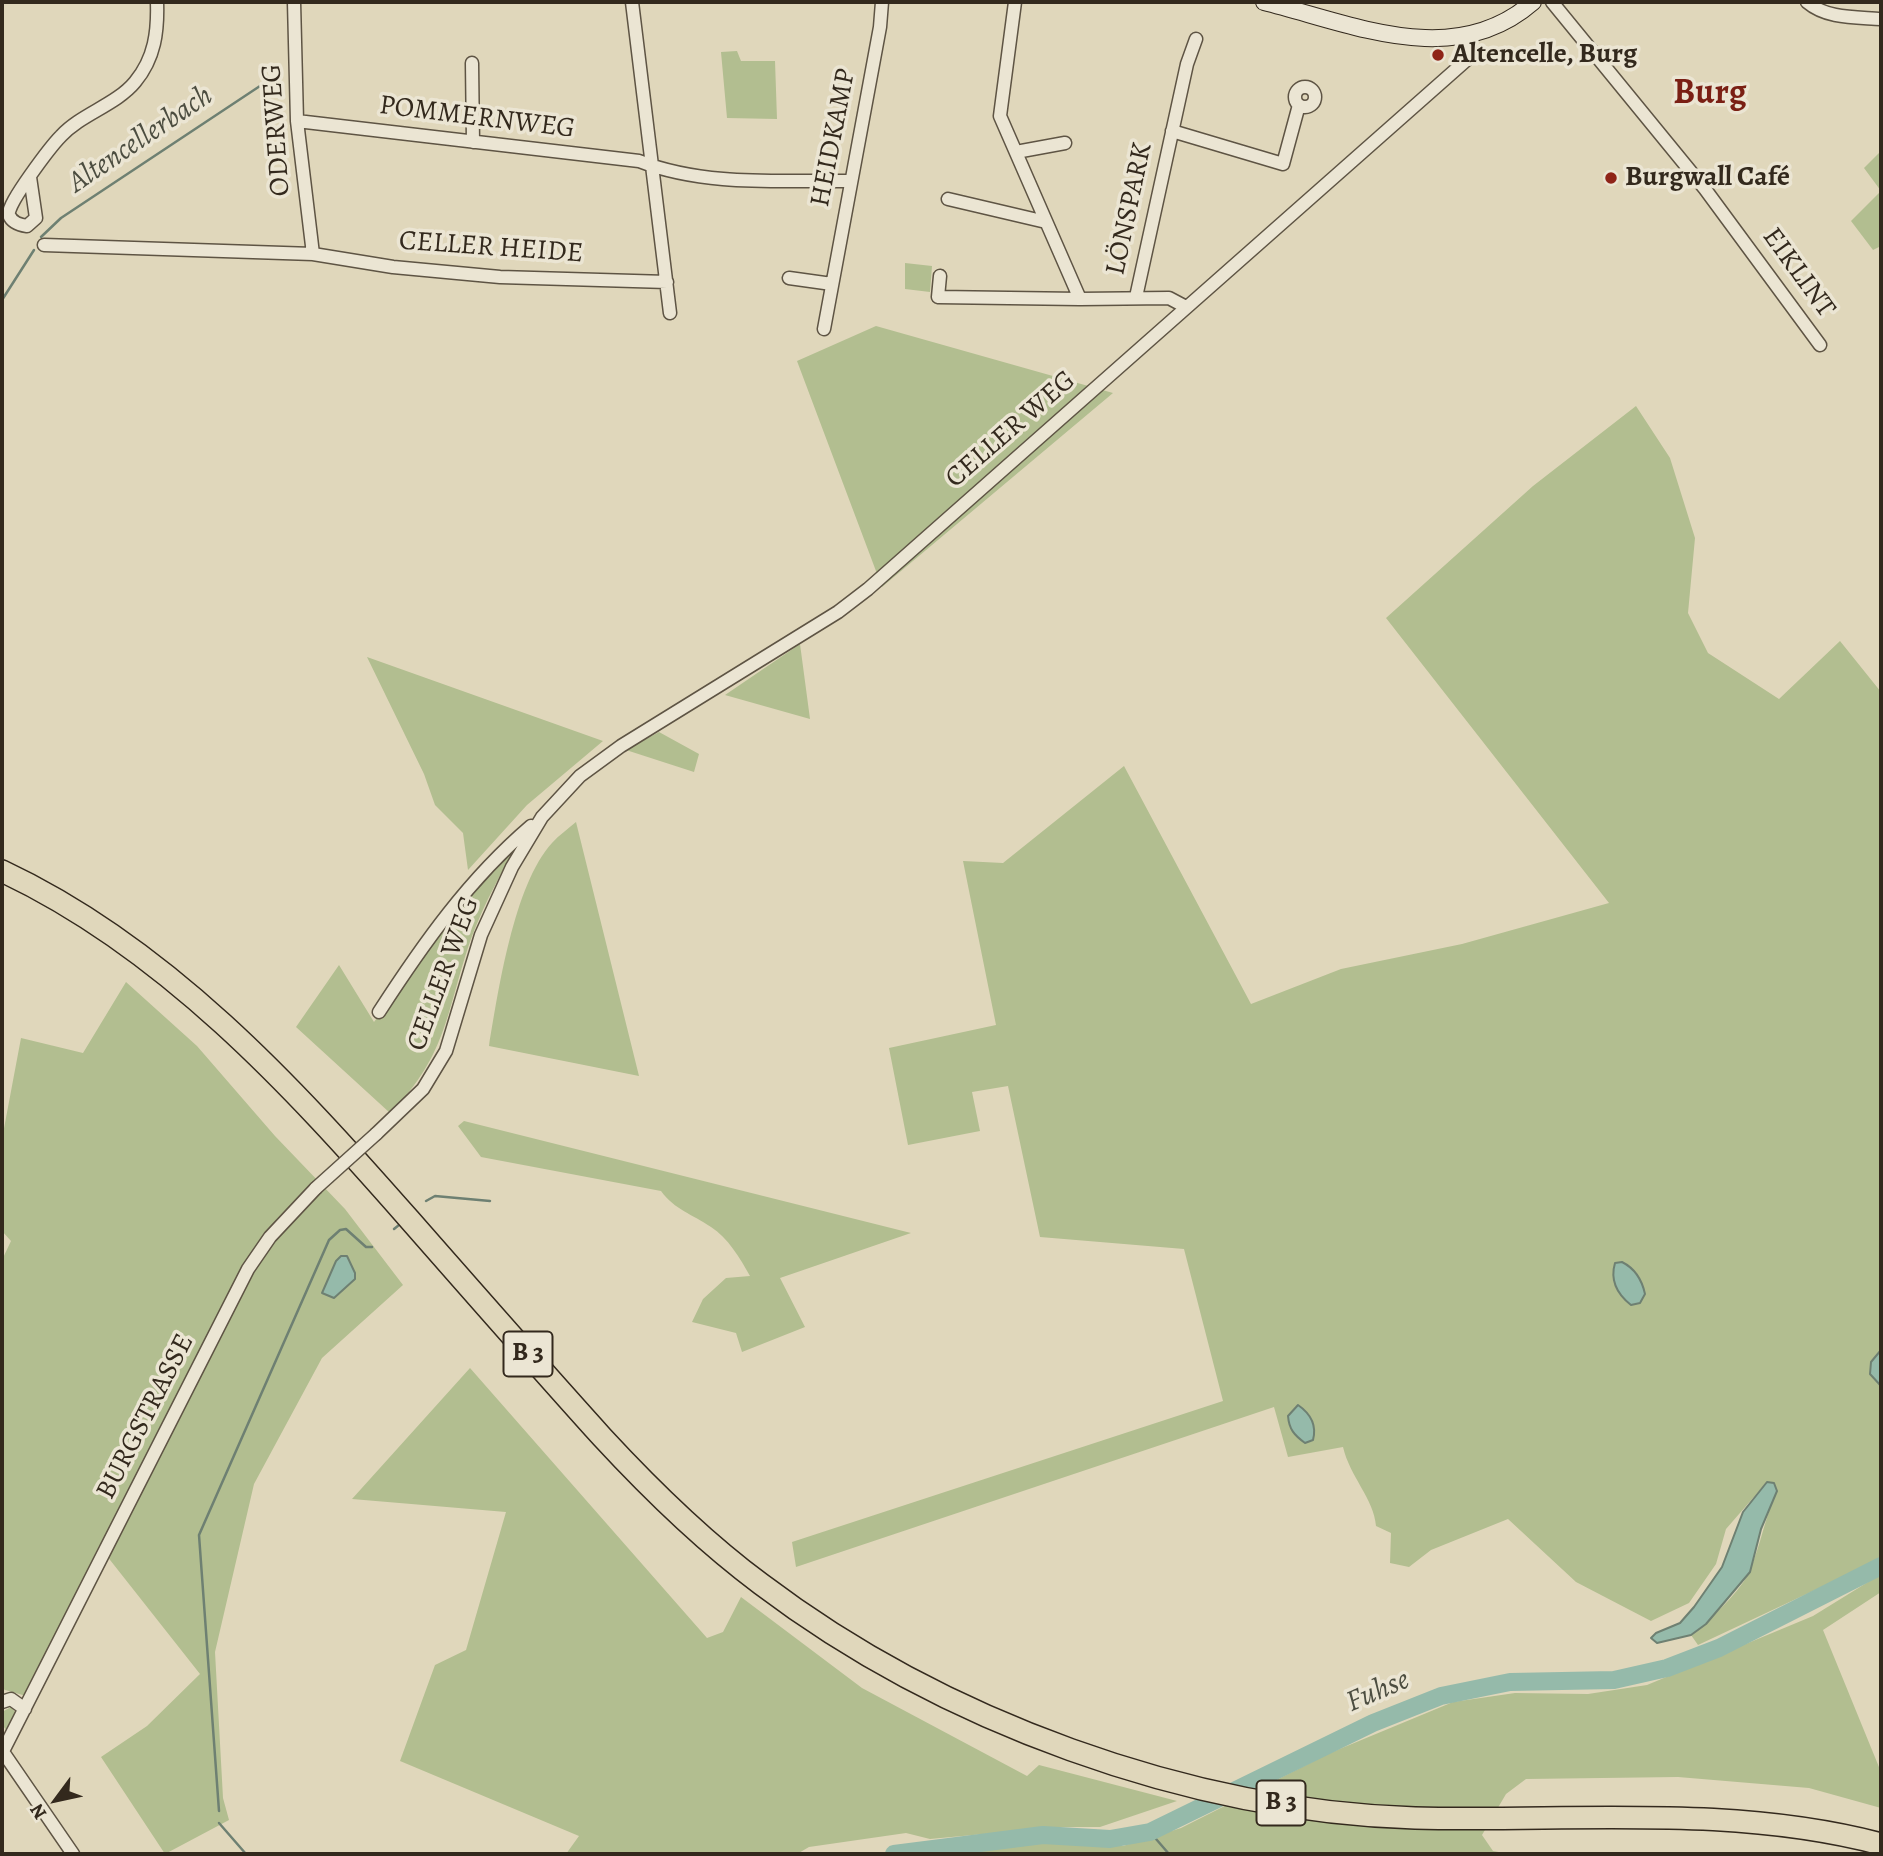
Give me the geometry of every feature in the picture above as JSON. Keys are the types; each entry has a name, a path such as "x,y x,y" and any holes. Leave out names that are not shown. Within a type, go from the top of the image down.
{"highway":[{"name":"B 3","path":"2,871 54,900 148,962 264,1061 346,1147 642,1480 721,1552 796,1610 881,1663 954,1701 1039,1736 1184,1783 1289,1805 1414,1818 1531,1817 1716,1821 1794,1829 1881,1844"}],"street":[{"path":"30,177 62,135 134,83 154,50 158,2"},
{"name":"ODERWEG","path":"294,2 297,121 313,254"},
{"path":"632,2 670,313"},
{"name":"HEIDKAMP","path":"824,329 880,27 881,2"},
{"name":"LÖNSPARK","path":"1015,2 1000,116 1080,299"},
{"path":"1264,2 1419,40 1467,37 1497,27 1533,2"},
{"name":"EIKLINT","path":"1552,2 1705,189 1820,345"},
{"path":"1807,2 1818,11 1833,15 1881,19"},
{"name":"CELLER WEG","path":"380,1012 451,908 495,859 542,817 580,776 621,746 838,612 868,589 1471,57 1467,37"},
{"name":"LÖNSPARK","path":"1136,297 1187,64 1196,39"},
{"path":"472,63 473,142"},
{"name":"LÖNSPARK","path":"1172,131 1283,164 1299,105"},
{"name":"POMMERNWEG","path":"297,121 639,161 675,173 736,180 851,181"},
{"path":"1016,152 1066,144"},
{"path":"948,199 1046,222"},
{"name":"CELLER HEIDE","path":"44,244 313,254 393,267 500,277 667,282"},
{"name":"LÖNSPARK","path":"940,276 938,297 1168,298 1186,307"},
{"path":"789,278 832,284"},
{"name":"CELLER WEG","path":"376,1134 423,1089 446,1051 481,935 512,867 542,817"},
{"name":"BURGSTRASSE","path":"2,1750 248,1269 270,1237 316,1188 376,1134"},
{"path":"2,1702 11,1699 25,1709"},
{"path":"2,1750 73,1854"}],"shaded area":[{"path":"737,51 741,61 775,61 777,119 727,118 721,52"},
{"path":"1881,151 1881,191 1864,168"},
{"path":"1881,191 1881,246 1873,250 1851,221"},
{"path":"905,263 932,266 930,292 905,289"},
{"path":"876,326 1113,393 882,587 797,361"},
{"path":"1636,406 1670,458 1695,538 1688,613 1708,653 1779,699 1840,641 1881,692 1881,1559 1698,1645 1691,1635 1733,1595 1750,1570 1777,1491 1774,1483 1766,1483 1726,1529 1716,1564 1689,1603 1651,1621 1576,1582 1508,1519 1431,1550 1409,1567 1390,1563 1391,1533 1376,1526 1371,1506 1343,1447 1288,1457 1274,1407 796,1567 792,1542 1223,1401 1184,1249 1040,1237 1008,1086 972,1092 980,1131 908,1145 889,1048 996,1025 963,861 1003,863 1124,766 1251,1004 1341,969 1462,944 1609,903 1386,618 1533,486"},
{"path":"800,644 810,719 725,695"},
{"path":"367,657 603,741 527,805 468,870 463,833 435,805 424,774"},
{"path":"659,732 699,754 694,772 626,750"},
{"path":"576,822 639,1076 489,1046 510,940 527,884 552,843"},
{"path":"520,840 477,923 435,1050 424,1071 390,1113 296,1027 339,965 374,1022 454,911"},
{"path":"126,982 197,1046 275,1136 345,1209 403,1285 322,1358 254,1484 215,1652 223,1798 229,1820 165,1854 101,1757 147,1726 200,1674 99,1546 26,1696 2,1689 2,1260 11,1241 2,1231 2,1139 21,1038 83,1053"},
{"path":"464,1121 911,1233 780,1278 805,1327 742,1352 736,1333 692,1322 703,1299 726,1278 750,1276 733,1249 717,1232 678,1207 661,1191 481,1157 458,1126"},
{"path":"341,1256 347,1256 355,1279 334,1298 322,1293 336,1261"},
{"path":"1622,1262 1634,1271 1642,1284 1645,1294 1640,1303 1631,1305 1616,1286 1613,1275 1615,1263"},
{"path":"1881,1350 1881,1386 1870,1374 1871,1362"},
{"path":"470,1368 707,1638 723,1632 741,1597 862,1688 1027,1776 1039,1765 1177,1801 1100,1827 1059,1827 930,1839 906,1833 809,1847 797,1854 566,1854 579,1836 400,1761 435,1665 466,1650 506,1512 352,1499"},
{"path":"1298,1405 1310,1416 1313,1425 1313,1440 1305,1443 1293,1431 1288,1416"},
{"path":"1767,1482 1774,1483 1777,1491 1761,1529 1750,1572 1706,1624 1691,1635 1657,1643 1651,1638 1656,1633 1680,1623 1722,1567 1743,1512"},
{"path":"1881,1574 1881,1592 1823,1630 1881,1772 1881,1808 1809,1788 1678,1777 1526,1779 1506,1794 1482,1835 1493,1851 1510,1854 953,1854 949,1850 1032,1841 1123,1846 1181,1828 1330,1753 1453,1702 1515,1693 1588,1694 1647,1685 1813,1616"},
{"path":"11,1707 16,1713 9,1730 6,1730 2,1724 2,1712"}],"waterway":[{"name":"Altencellerbach","path":"41,237 61,218 266,82"},
{"name":"Altencellerbach","path":"2,300 34,250"},
{"path":"426,1201 435,1196 490,1201"},
{"path":"394,1229 399,1225"},
{"path":"219,1811 199,1535 329,1240 340,1230 346,1229 366,1247 372,1247"},
{"name":"Fuhse","path":"894,1854 1043,1835 1110,1839 1150,1832 1373,1723 1441,1696 1510,1682 1614,1680 1667,1668 1719,1648 1881,1566"},
{"path":"219,1823 246,1854"},
{"path":"1150,1832 1169,1854"}],"place":[{"name":"Altencelle, Burg","path":"1438,55"},
{"name":"Burgwall Café","path":"1611,178"}],"district":[{"name":"Burg","path":"1710,94"}]}
